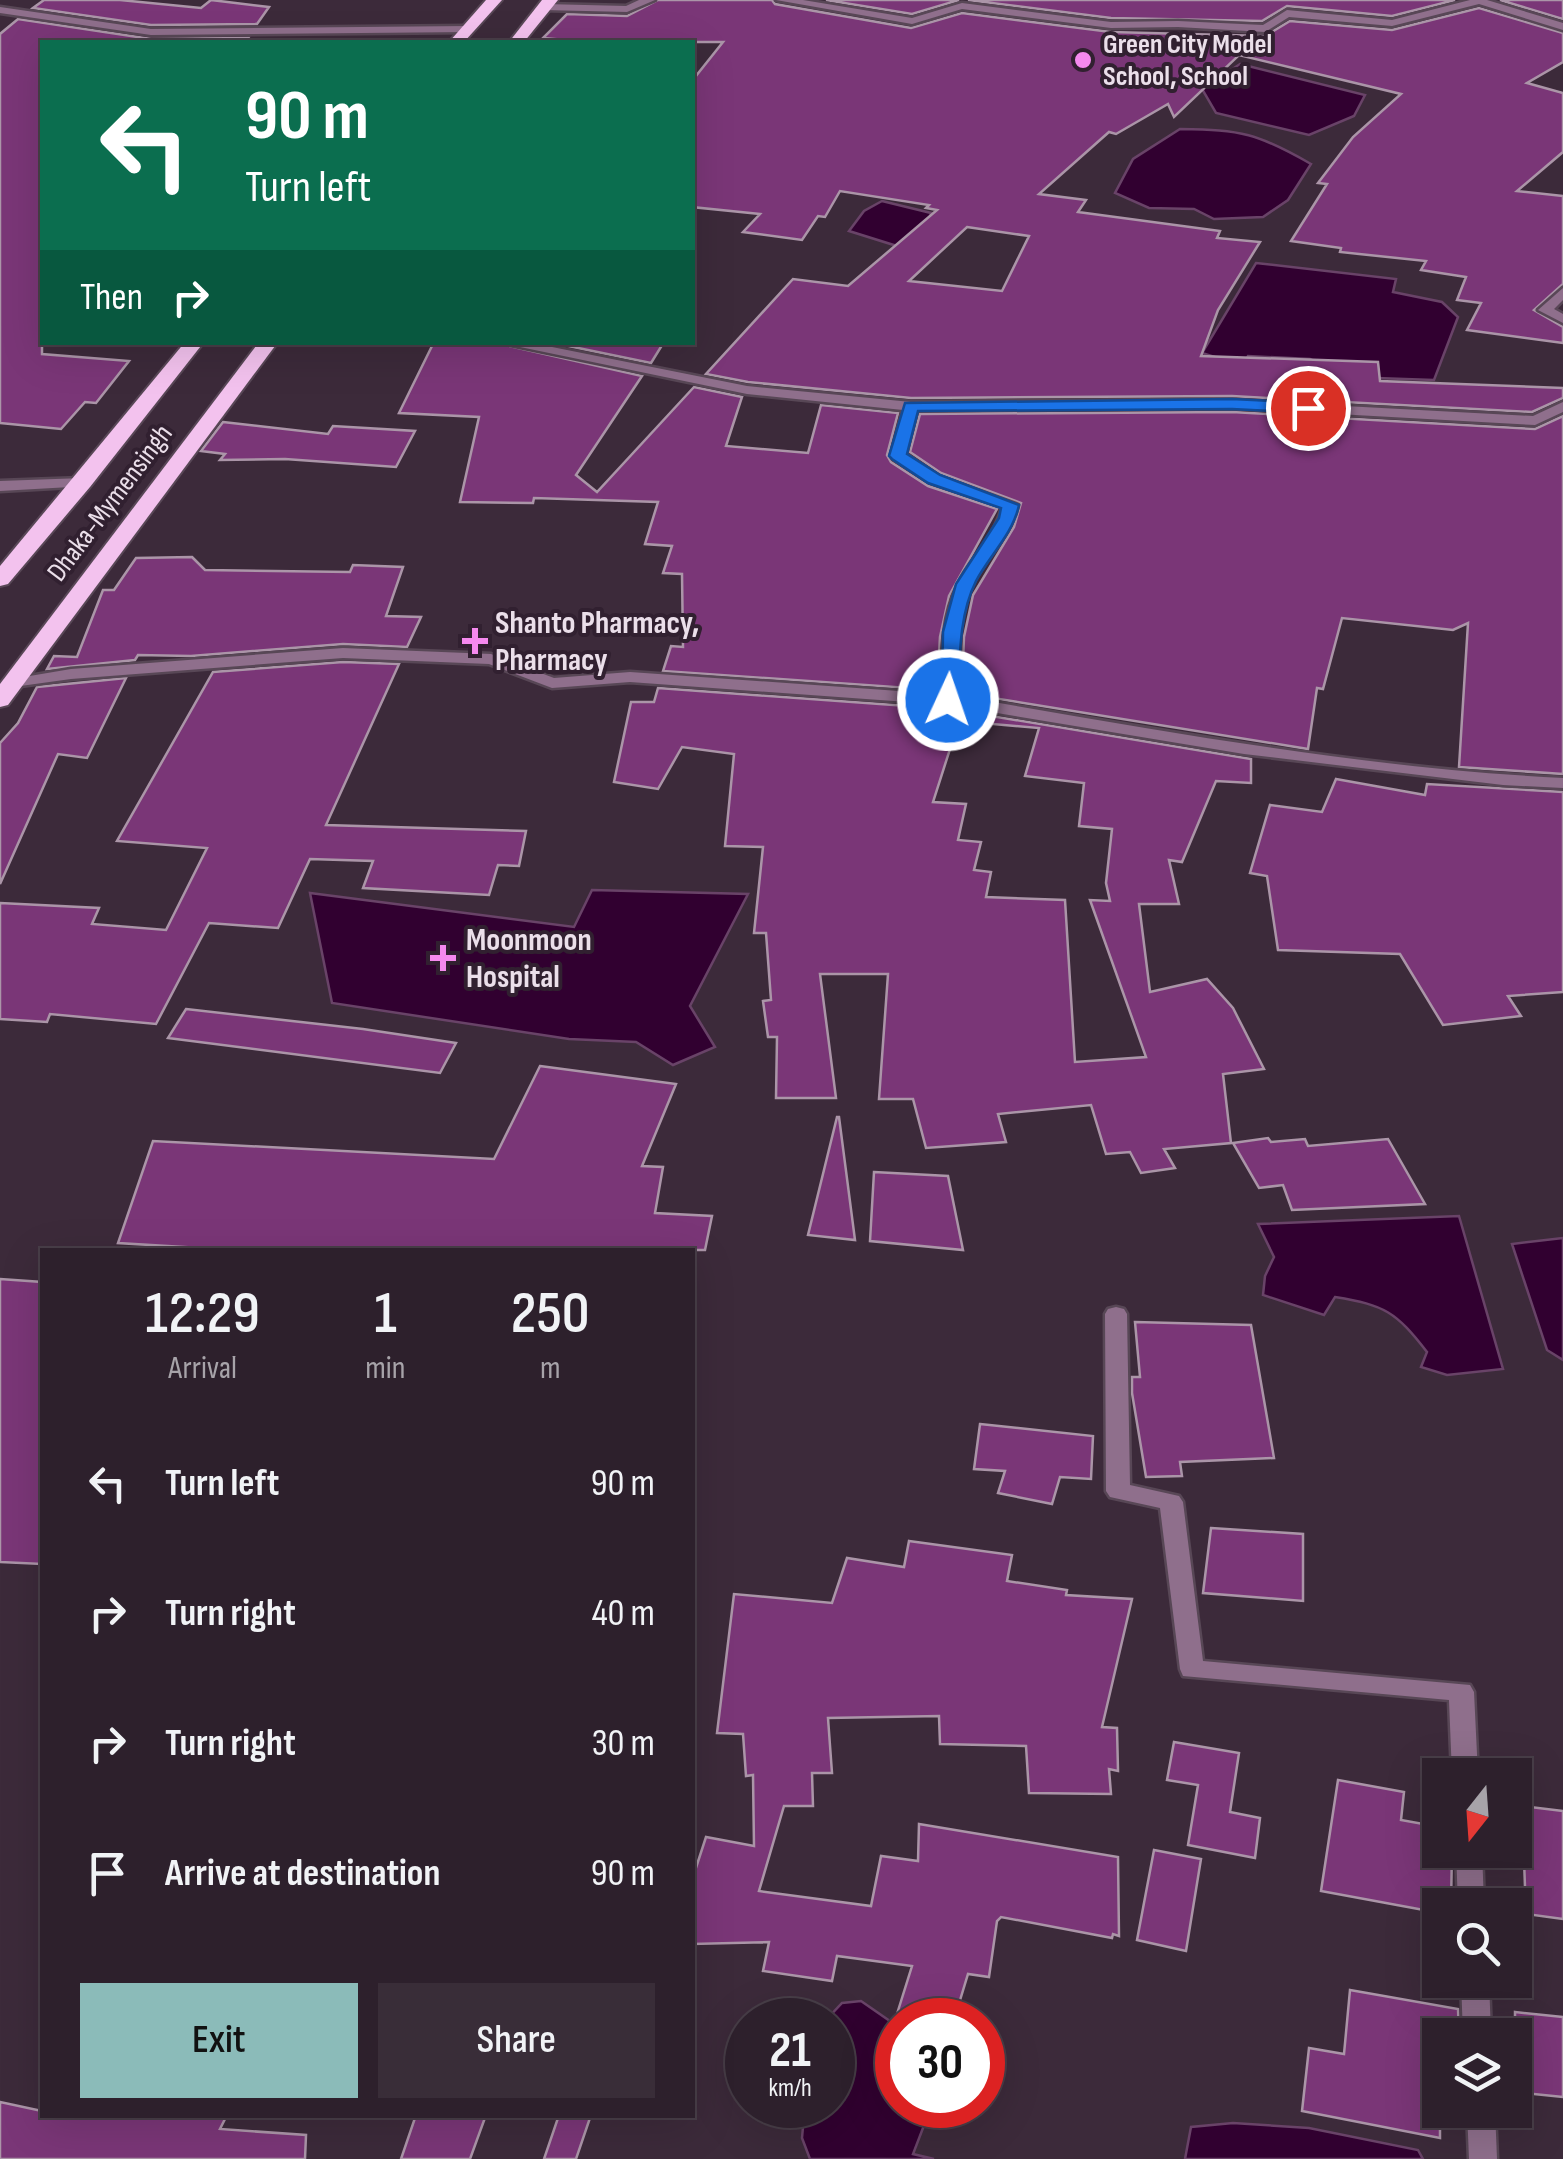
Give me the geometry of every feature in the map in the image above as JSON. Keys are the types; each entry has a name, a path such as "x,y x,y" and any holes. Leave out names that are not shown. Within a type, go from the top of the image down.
{"highway":[{"path":"458,40 494,0"},
{"path":"518,40 547,4"},
{"path":"0,579 84,483 193,345"},
{"name":"Dhaka-Mymensingh","path":"6,692 267,345"}],"street":[{"path":"547,4 627,9 649,0"},
{"path":"782,0 912,21 962,6 1111,25 1178,24 1264,30 1287,12 1392,24 1479,0 1563,27"},
{"path":"0,10 151,32 469,29"},
{"path":"1563,292 1545,310 1563,319"},
{"path":"518,345 748,390 911,406 1232,404 1535,421 1563,406"},
{"path":"911,406 898,456 934,479 1010,505 1008,518 966,584 952,632 948,700"},
{"path":"0,486 84,483"},
{"path":"6,692 71,674 343,653 491,659 552,683 630,677 948,700 1244,750 1503,780 1563,783"},
{"path":"1116,1314 1118,1491 1170,1502 1192,1669 1461,1692 1464,1758"},
{"path":"1482,2128 1483,2159"}],"shaded area":[{"path":"1240,64 1365,95 1354,116 1309,135 1216,113 1202,89"},
{"path":"1180,129 1248,135 1311,164 1288,200 1263,217 1214,219 1194,209 1149,208 1115,193 1133,159"},
{"path":"882,201 931,213 930,217 897,246 849,231 864,211"},
{"path":"1256,263 1396,279 1393,292 1442,302 1458,317 1434,380 1347,377 1310,359 1248,356 1243,366 1202,353"},
{"path":"592,890 748,894 690,1006 715,1047 673,1065 636,1042 569,1039 332,1003 310,893 574,927"},
{"path":"1459,1216 1503,1369 1447,1375 1421,1367 1427,1352 1416,1338 1388,1312 1366,1303 1335,1297 1324,1315 1263,1295 1265,1276 1274,1257 1258,1224"},
{"path":"1563,1238 1563,1360 1547,1350 1512,1244"},
{"path":"861,2001 875,2011 875,2128 923,2128 913,2154 934,2159 810,2159 802,2138 803,2128 855,2128 855,2002"},
{"path":"1233,2123 1309,2128 1418,2150 1423,2159 1185,2159 1191,2127"}],"building":[{"path":"44,0 120,0 201,8 211,0 269,7 257,24 151,25 33,8"},
{"path":"658,0 772,0 775,4 911,28 962,13 1111,32 1265,36 1290,21 1392,30 1479,8 1563,33 1563,62 1527,83 1563,93 1563,152 1517,191 1563,196 1563,284 1534,310 1563,327 1563,343 1467,330 1481,303 1457,300 1466,277 1421,270 1426,261 1340,252 1341,248 1291,241 1327,184 1318,183 1353,137 1401,94 1239,55 1174,117 1168,104 1116,134 1109,132 1039,194 1086,200 1078,212 1220,231 1217,238 1260,242 1218,310 1201,356 1378,362 1380,381 1563,388 1563,398 1532,412 1232,396 911,398 748,382 706,374 793,279 848,286 937,210 926,208 929,205 840,191 825,217 818,216 802,240 743,232 760,214 695,207 695,77 723,42 543,38 567,14 627,16","holes":["967,227 1029,236 1002,291 909,281"]},
{"path":"826,0 959,0 912,14"},
{"path":"968,0 1455,0 1392,16 1287,6 1262,21 1111,18"},
{"path":"1500,0 1563,0 1563,19"},
{"path":"18,19 151,39 248,38 246,40 40,40 42,354 129,361 96,403 85,402 61,429 0,423 0,34"},
{"path":"433,345 505,345 642,376 576,475 597,492 694,387 742,397 726,446 808,453 821,405 898,413 887,455 891,462 928,486 997,509 949,596 940,637 937,690 663,671 671,646 683,647 682,574 663,573 672,546 645,544 658,502 534,498 533,503 460,502 479,417 399,413"},
{"path":"564,345 662,345 651,363"},
{"path":"1232,412 1535,429 1563,416 1563,774 1459,767 1468,623 1453,630 1342,618 1323,689 1317,688 1308,749 962,693 964,637 973,595 1014,527 1021,503 941,473 910,452 920,414"},
{"path":"223,422 328,434 333,426 415,431 396,467 285,459 220,460 225,454 201,451"},
{"path":"192,557 205,570 350,572 353,565 403,567 386,616 421,617 407,647 343,644 191,656 138,655 135,660 47,669 54,656 77,657 103,590 114,590 136,558"},
{"path":"343,662 399,664 326,825 526,831 519,866 498,865 489,895 363,888 373,861 310,859 278,928 209,923 156,1024 50,1014 47,1022 0,1019 0,903 99,908 92,924 166,930 207,848 117,841 213,672"},
{"path":"126,678 87,758 58,754 0,884 0,743 18,723 37,687"},
{"path":"658,688 949,709 1251,759 1251,783 1216,781 1182,862 1169,860 1179,904 1139,904 1150,992 1207,979 1233,1008 1264,1069 1223,1074 1231,1143 1164,1149 1175,1168 1141,1173 1130,1152 1106,1154 1091,1105 998,1114 1006,1142 926,1148 913,1099 879,1099 888,974 820,974 836,1098 776,1098 777,1037 768,1037 763,1001 771,1000 766,933 754,933 763,847 725,846 734,754 682,747 658,789 614,782 631,702 654,702","holes":["959,721 1039,728 1025,776 1084,783 1079,826 1112,829 1106,883 1110,901 1090,900 1146,1057 1075,1062 1065,900 986,897 991,872 974,870 981,842 958,840 966,804 933,802"]},
{"path":"1336,779 1425,795 1427,784 1563,792 1563,992 1508,996 1521,1016 1443,1025 1400,954 1278,950 1267,876 1250,873 1270,805 1322,812"},
{"path":"186,1009 456,1043 440,1073 168,1038"},
{"path":"540,1066 676,1084 642,1166 663,1167 655,1213 712,1216 705,1250 201,1248 118,1243 153,1141 494,1159"},
{"path":"839,1117 855,1240 808,1235"},
{"path":"1268,1138 1271,1142 1305,1139 1308,1146 1388,1139 1425,1204 1292,1210 1283,1185 1259,1188 1233,1143"},
{"path":"874,1172 948,1176 963,1250 870,1241"},
{"path":"0,1279 40,1282 40,1564 0,1562"},
{"path":"1135,1322 1251,1325 1274,1458 1180,1462 1182,1476 1146,1477 1132,1393 1132,1377 1140,1377"},
{"path":"980,1424 1093,1436 1091,1479 1060,1477 1052,1504 998,1493 1005,1471 974,1469"},
{"path":"1211,1528 1303,1534 1303,1601 1203,1593"},
{"path":"909,1541 1012,1555 1007,1581 1067,1590 1066,1595 1132,1599 1102,1727 1117,1728 1118,1771 1109,1769 1111,1794 1029,1793 1026,1746 940,1744 939,1716 828,1718 832,1773 812,1773 813,1806 784,1806 759,1891 871,1906 881,1856 918,1861 919,1824 1118,1857 1119,1936 1113,1934 1112,1938 1001,1917 997,1921 989,1977 968,1974 961,1998 902,1998 912,1966 837,1956 832,1981 763,1971 769,1942 695,1944 695,1871 706,1837 754,1846 753,1775 746,1776 743,1734 717,1733 734,1594 832,1603 847,1558 904,1567"},
{"path":"1174,1742 1239,1753 1230,1812 1260,1818 1255,1858 1188,1845 1198,1785 1167,1780"},
{"path":"1338,1780 1404,1792 1401,1820 1422,1824 1422,1868 1452,1868 1451,1888 1422,1888 1422,1910 1321,1891"},
{"path":"1532,1807 1563,1811 1563,1919 1532,1915 1532,1888 1525,1888 1524,1868 1532,1868"},
{"path":"1154,1850 1201,1859 1186,1951 1137,1940"},
{"path":"1350,1990 1458,2009 1458,2018 1422,2018 1422,2128 1440,2128 1440,2138 1302,2111 1309,2048 1344,2054"},
{"path":"1515,2012 1563,2017 1563,2097 1532,2094 1532,2018 1515,2018"},
{"path":"0,2102 40,2111 40,2118 226,2118 220,2129 306,2135 305,2159 0,2159"},
{"path":"415,2118 485,2118 470,2159 401,2159"},
{"path":"558,2118 590,2118 576,2159 544,2159"}],"place":[{"name":"Green City Model School, School","path":"1083,60"},
{"name":"Shanto Pharmacy, Pharmacy","path":"475,641"},
{"name":"Moonmoon Hospital","path":"443,958"}],"route":[{"path":"948,700 952,632 966,584 1008,518 1010,505 934,479 898,456 911,406 1232,404 1308,408"}]}
